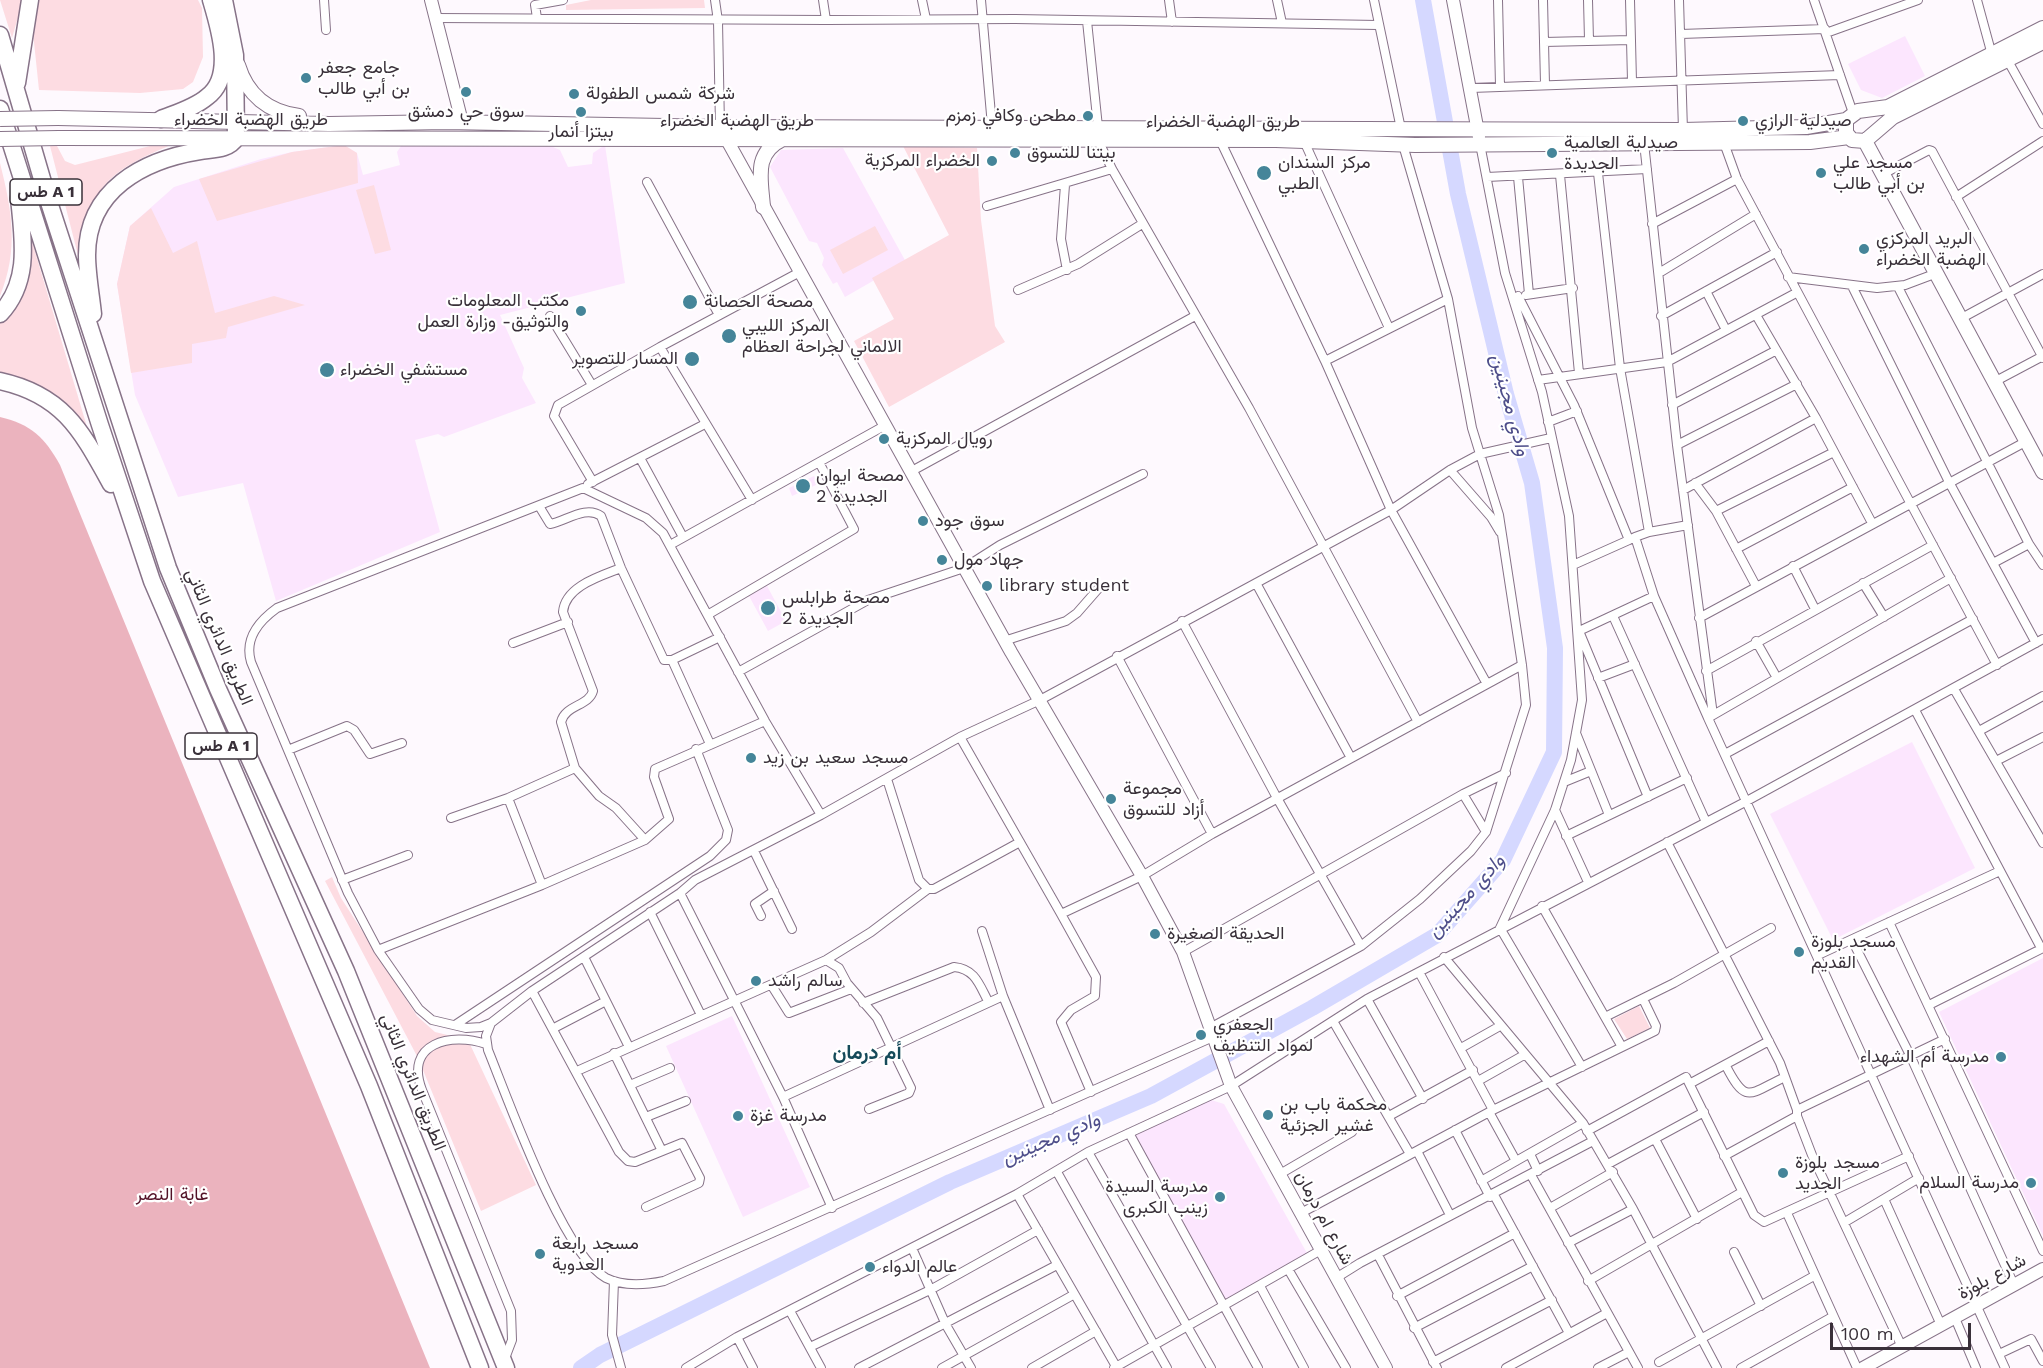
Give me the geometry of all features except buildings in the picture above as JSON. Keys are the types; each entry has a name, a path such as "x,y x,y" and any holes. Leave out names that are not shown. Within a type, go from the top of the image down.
{"highway":[{"path":"16,89 25,19 30,0"},
{"path":"160,119 196,105 209,96 219,83 222,71 221,49 210,0"},
{"path":"96,348 87,255 89,232 97,210 110,191 128,175 148,164 227,146 236,129 235,56 224,0"},
{"name":"الطريق الدائري الثاني","path":"0,35 96,348 165,557 193,631 346,970 505,1365"},
{"name":"طس A 1","path":"0,109 131,518 179,649 369,1086 453,1292 480,1368"},
{"path":"0,314 18,287 24,258 16,164"},
{"path":"0,381 38,396 62,409 81,430 131,518"}],"main road":[{"path":"1476,137 1806,127 1888,107 2043,28"},
{"path":"1854,115 1845,129 1849,137 1856,141 1869,138 1893,117 2043,42"},
{"path":"235,56 246,85 265,105 286,114 349,123"},
{"path":"1854,115 1874,121 1869,138 1883,174 2043,472"},
{"name":"طريق الهضبة الخضراء","path":"0,119 160,119 236,129 722,133 992,126 1220,140 1276,134 1304,141 1409,145 1476,137"},
{"name":"طريق الهضبة الخضراء","path":"0,139 349,123 462,122 722,133 784,139 1098,133 1276,134 1406,129 1476,137"},
{"path":"1476,137 1644,143 1724,143 1810,142 1849,137"},
{"path":"763,207 760,164 771,146 784,139"}],"street":[{"path":"324,0 326,30"},
{"path":"431,0 462,122"},
{"path":"537,18 535,3 563,0"},
{"path":"715,0 718,21 722,133"},
{"path":"823,0 826,20"},
{"path":"922,0 926,19"},
{"path":"981,0 992,126"},
{"path":"1169,0 1172,22"},
{"path":"1277,0 1282,23"},
{"path":"1374,0 1378,25 1406,129"},
{"path":"1453,0 1471,88 1476,137 1487,177 1498,246 1515,296 1538,380 1569,516 1579,631 1582,700 1564,782 1555,810 1500,928"},
{"path":"1498,0 1500,86"},
{"path":"1543,0 1545,84"},
{"path":"1588,0 1589,40"},
{"path":"1630,0 1632,81"},
{"path":"1679,0 1683,130"},
{"path":"1814,0 1854,115"},
{"path":"1681,34 1826,31 1918,0"},
{"path":"1977,0 1992,55"},
{"path":"435,18 718,21 984,19 1378,25"},
{"path":"1087,21 1098,133 1112,169 1249,408 1418,722"},
{"path":"1544,42 1631,40"},
{"path":"2008,61 2043,124"},
{"path":"1471,88 1840,75"},
{"name":"شارع ام درمان","path":"722,133 1004,640 1142,876 1183,952 1229,1082 1386,1368"},
{"path":"1220,140 1325,361 1391,510 1487,684"},
{"path":"1304,141 1389,328"},
{"path":"1956,197 2043,141"},
{"path":"1644,143 1659,273 1661,316 1711,717"},
{"path":"1724,143 1737,179 1777,252 1796,293 1997,665"},
{"path":"491,1023 486,1044 551,1201 587,1261 605,1277 614,1281 643,1286 664,1281 832,1208 1213,1036 1361,946 1420,899 1471,851 1486,832 1526,705 1499,515 1472,428 1448,299 1409,145"},
{"path":"1883,174 1930,150 2043,357 1994,382"},
{"path":"987,206 1112,169"},
{"path":"1487,177 1647,169"},
{"path":"1598,173 1620,368 1649,532"},
{"path":"1560,175 1573,288 1579,373"},
{"path":"1518,177 1529,294"},
{"path":"1652,224 1737,179"},
{"path":"647,182 720,315"},
{"path":"1065,184 1061,239 1067,270"},
{"path":"1659,273 1756,214"},
{"path":"1018,290 1067,270 1142,224"},
{"path":"1661,316 1777,252"},
{"path":"593,482 554,412 560,403 660,346 798,273"},
{"path":"1788,277 1852,286 1898,287 1937,273"},
{"path":"1960,320 2043,274"},
{"path":"690,1367 737,1337 1017,1194 1088,1152 1229,1082 1367,999 1444,957 1745,802 2040,641 1949,482 1852,286"},
{"path":"1898,287 2030,544 2043,565"},
{"path":"1515,296 1573,288"},
{"path":"1706,291 1726,330"},
{"path":"1538,380 1667,362 1796,293"},
{"path":"1515,296 1577,411 1632,538 1654,596 1711,717 1745,802 1818,955 2005,1368"},
{"path":"1325,361 1448,299"},
{"path":"1756,315 1816,418 1872,523"},
{"path":"550,316 592,386"},
{"path":"910,472 1195,316"},
{"path":"660,346 752,500"},
{"path":"1672,405 1775,351"},
{"path":"1677,445 1797,384"},
{"path":"1548,422 1577,411"},
{"path":"1683,490 1816,418"},
{"path":"705,424 583,488 278,608 259,622 251,639 249,655 342,880 378,950 423,1013 439,1023 474,1028 491,1023 532,991 695,880 821,815 960,737 1040,699 1391,510 1450,470 1480,454 1551,438"},
{"path":"670,545 885,426"},
{"path":"1700,618 2026,441"},
{"path":"1716,511 1834,452"},
{"path":"640,458 683,537"},
{"path":"709,614 854,529 820,464"},
{"path":"1450,470 1491,517 1502,535"},
{"path":"738,672 868,600 964,568 1000,545 1143,474"},
{"path":"1695,483 1716,511 1756,586"},
{"path":"1736,549 1853,486"},
{"path":"583,488 656,525 670,545 765,721 821,815"},
{"path":"539,506 550,524 587,512 599,514 662,658 672,660 720,637"},
{"path":"1573,565 1649,532 1688,525"},
{"path":"1995,562 2030,544"},
{"path":"1706,671 1756,641 1933,545"},
{"path":"1793,566 1815,609"},
{"path":"621,568 599,576 569,596 563,612 593,691 592,696 562,718 575,768 645,840"},
{"path":"1711,717 1951,578"},
{"path":"1256,583 1352,758"},
{"path":"1863,583 1884,616"},
{"path":"1004,640 1066,621 1077,613 1098,589"},
{"path":"1579,631 1654,596"},
{"path":"1613,616 1706,822"},
{"path":"1725,754 1973,619"},
{"path":"1182,621 1319,875 1361,946"},
{"path":"513,643 568,622"},
{"path":"1579,631 1648,797"},
{"path":"1756,641 1777,678"},
{"path":"1117,656 1212,834"},
{"path":"672,660 710,744"},
{"path":"1598,678 1635,664"},
{"path":"1061,914 1142,876 1212,834 1522,665"},
{"path":"1954,689 2043,843"},
{"path":"1979,731 2043,696"},
{"path":"1915,710 2042,948 1929,1005"},
{"path":"378,950 542,885 645,840 669,819 654,777 655,769 696,749 765,721"},
{"path":"288,750 347,726 354,730 370,754 402,743"},
{"path":"1576,732 1609,815"},
{"path":"960,737 1096,977 1095,996 1071,1010 1061,1022 1091,1092"},
{"path":"1996,761 2043,737"},
{"path":"455,1025 710,856 726,840 728,830 696,749"},
{"path":"451,818 508,798 575,768"},
{"path":"1564,782 1591,771"},
{"path":"1183,952 1463,794 1506,773"},
{"path":"1566,836 1687,778"},
{"path":"886,779 919,880 928,890"},
{"path":"1463,794 1486,832"},
{"path":"508,798 542,885"},
{"path":"1555,810 1588,882"},
{"path":"577,1071 826,960 871,932 928,890 930,891 1020,842"},
{"path":"1667,842 1769,1041 1830,1193 1902,1347"},
{"path":"754,851 792,929"},
{"path":"342,880 408,855"},
{"path":"1818,955 2000,871"},
{"path":"761,916 755,904 774,891"},
{"path":"680,892 783,1097 832,1208"},
{"path":"1542,906 1622,1047"},
{"path":"650,912 701,1016"},
{"path":"1889,922 2043,1251"},
{"path":"1500,928 1582,1067"},
{"path":"1605,1017 1725,955 1771,928"},
{"path":"982,931 1004,996 1050,1110"},
{"path":"1852,940 1910,1055 2014,1285"},
{"path":"584,957 628,1047"},
{"path":"1444,957 1585,1127 1653,1245 1717,1368"},
{"path":"826,960 839,968 851,989 877,1018 911,1088 909,1092 869,1109"},
{"path":"863,1003 954,967 964,968 973,973 988,1001"},
{"path":"1419,972 1473,1070 1516,1161"},
{"path":"772,986 789,1013 851,989"},
{"path":"532,991 619,1152 628,1161 635,1162 682,1143 685,1145 700,1181 693,1187 646,1207"},
{"path":"783,1097 988,1001 1004,996"},
{"path":"1367,999 1422,1099"},
{"path":"1301,1213 1491,1111 1656,1029 1642,999"},
{"path":"554,1028 606,1001"},
{"path":"1332,1021 1450,1215"},
{"path":"1461,1048 1500,1026"},
{"path":"486,1044 462,1038 431,1046 418,1063 418,1091 511,1311 512,1340 505,1365"},
{"path":"1724,1156 1870,1074 1945,1039"},
{"path":"1691,1083 1769,1041"},
{"path":"614,1053 662,1151"},
{"path":"1478,1081 1524,1055"},
{"path":"1726,1066 1738,1089 1744,1093 1753,1092 1785,1077"},
{"path":"630,1085 670,1068"},
{"path":"1389,1116 1473,1070"},
{"path":"1481,1181 1516,1161 1686,1077 1691,1083 1742,1192 1760,1221 1768,1221 1909,1156"},
{"path":"646,1118 686,1101"},
{"path":"1550,1208 1655,1139 1704,1112"},
{"path":"1455,1130 1481,1181 1515,1233 1569,1333"},
{"path":"1280,1174 1352,1132"},
{"path":"1130,1133 1258,1368"},
{"path":"1655,1139 1697,1219"},
{"path":"1336,1278 1450,1215 1492,1196 1593,1141"},
{"path":"1088,1152 1211,1368"},
{"path":"1530,1154 1535,1173 1550,1208 1588,1281 1638,1368"},
{"path":"1057,1172 1167,1368"},
{"path":"1845,1222 1919,1178"},
{"path":"1588,1281 1742,1192"},
{"path":"1017,1194 1116,1368 1321,1250"},
{"path":"1884,1198 1941,1325"},
{"path":"1568,1243 1633,1209"},
{"path":"1786,1213 1857,1368"},
{"path":"810,1347 930,1290 1038,1230"},
{"path":"1397,1296 1515,1233"},
{"path":"912,1248 946,1325 971,1368"},
{"path":"1734,1252 1761,1306"},
{"path":"1378,1254 1397,1296 1435,1365 1552,1300"},
{"path":"859,1368 946,1325 1057,1265"},
{"path":"1414,1328 1533,1266"},
{"path":"1288,1269 1346,1368"},
{"name":"شارع بلوزة","path":"1863,1368 2042,1271"},
{"path":"1659,1362 1814,1276"},
{"path":"614,1281 612,1335 621,1368"},
{"path":"1260,1286 1304,1368"},
{"path":"942,1368 1073,1295"},
{"path":"790,1311 821,1368"},
{"path":"1506,1368 1607,1313"},
{"path":"1741,1368 1832,1317"},
{"path":"1955,1318 1976,1368"},
{"path":"1032,1368 1096,1331"},
{"path":"737,1337 753,1368"},
{"path":"1999,1354 2031,1340 2043,1361"},
{"path":"1598,1368 1629,1352"}],"shaded area":[{"path":"0,0 23,0 12,38"},
{"path":"37,0 198,0 202,8 203,57 193,82 183,89 140,93 39,90 32,23"},
{"path":"591,0 704,0 705,8 566,10 566,5"},
{"path":"1905,36 1925,76 1882,98 1861,90 1848,64"},
{"path":"154,145 171,145 149,154 116,174 95,199 88,215 79,259 50,146 57,146 65,161 75,165"},
{"name":"مستشفي الخضراء","path":"344,145 357,153 363,175 400,165 397,152 401,146 553,147 560,150 568,167 592,164 593,153 605,145 625,283 500,315 524,368 522,378 536,403 444,437 438,434 415,440 440,532 276,601 243,483 178,497 135,395 117,284 130,226 174,187 261,159"},
{"path":"344,145 357,153 358,183 217,221 199,179 292,152"},
{"path":"903,146 977,148 981,220 995,326 1005,342 889,407 854,341 894,319 872,278 949,235"},
{"path":"843,148 906,262 845,297 837,282 833,284 822,265 824,258 817,243 809,241 770,167 781,150"},
{"path":"0,163 8,197 12,246 6,279 0,296"},
{"path":"374,185 391,250 375,254 356,190"},
{"path":"151,208 173,253 197,241 215,313 274,296 305,305 228,327 226,338 192,344 192,363 131,373 117,284 130,226"},
{"path":"875,226 888,250 843,274 830,250"},
{"path":"31,238 87,427 55,394 0,373 0,319 25,275"},
{"name":"مصحة ايوان الجديدة 2","path":"814,476 818,484 792,496 789,488"},
{"name":"مصحة طرابلس الجديدة 2","path":"767,586 786,621 768,631 749,596"},
{"path":"1912,742 1975,868 1833,940 1770,814"},
{"path":"332,877 341,898 417,1016 435,1032 468,1040 536,1185 481,1211 418,1058 325,881"},
{"name":"مدرسة أم الشهداء","path":"2043,958 2043,1236 1939,1012"},
{"path":"1639,1006 1650,1028 1627,1039 1614,1019"},
{"name":"مدرسة غزة","path":"732,1016 810,1187 743,1217 666,1046"},
{"name":"مدرسة السيدة زينب الكبرى","path":"1208,1099 1224,1104 1308,1255 1226,1301 1130,1138"}],"green space":[{"name":"غابة النصر","path":"0,417 29,428 49,447 60,465 430,1368 0,1368"}],"waterway":[{"name":"وادي مجينين","path":"581,1368 600,1355 950,1182 1151,1096 1312,1008 1437,935 1503,860 1554,752 1555,648 1532,483 1506,394 1458,194 1423,0"}],"place":[{"name":"جامع جعفر بن أبي طالب","path":"306,78"},
{"name":"سوق حي دمشق","path":"466,92"},
{"name":"شركة شمس الطفولة","path":"574,94"},
{"name":"بيتزا أنمار","path":"581,112"},
{"name":"مطحن وكافي زمزم","path":"1088,116"},
{"name":"صيدلية الرازي","path":"1743,121"},
{"name":"بيتنا للتسوق","path":"1015,153"},
{"name":"صيدلية العالمية الجديدة","path":"1552,153"},
{"name":"الخضراء المركزية","path":"992,161"},
{"name":"مركز السندان الطبي","path":"1264,173"},
{"name":"مسجد علي بن أبي طالب","path":"1821,173"},
{"name":"البريد المركزي الهضبة الخضراء","path":"1864,249"},
{"name":"مصحة الحصانة","path":"690,302"},
{"name":"مكتب المعلومات والتوثيق- وزارة العمل","path":"581,311"},
{"name":"المركز الليبي الالماني لجراحة العظام","path":"729,336"},
{"name":"المسار للتصوير","path":"692,359"},
{"name":"مستشفي الخضراء","path":"327,370"},
{"name":"رويال المركزية","path":"884,439"},
{"name":"مصحة ايوان الجديدة 2","path":"803,486"},
{"name":"سوق جود","path":"923,521"},
{"name":"جهاد مول","path":"942,560"},
{"name":"library student","path":"987,586"},
{"name":"مصحة طرابلس الجديدة 2","path":"768,608"},
{"name":"مسجد سعيد بن زيد","path":"751,758"},
{"name":"مجموعة أزاد للتسوق","path":"1111,799"},
{"name":"الحديقة الصغيرة","path":"1155,934"},
{"name":"مسجد بلوزة القديم","path":"1799,952"},
{"name":"سالم راشد","path":"756,981"},
{"name":"الجعفري لمواد التنظيف","path":"1201,1035"},
{"name":"مدرسة أم الشهداء","path":"2001,1057"},
{"name":"محكمة باب بن غشير الجزئية","path":"1268,1115"},
{"name":"مدرسة غزة","path":"738,1116"},
{"name":"مسجد بلوزة الجديد","path":"1783,1173"},
{"name":"مدرسة السلام","path":"2031,1183"},
{"name":"مدرسة السيدة زينب الكبرى","path":"1220,1197"},
{"name":"مسجد رابعة العدوية","path":"540,1254"},
{"name":"عالم الدواء","path":"870,1267"}],"district":[{"name":"أم درمان","path":"867,1053"}]}
